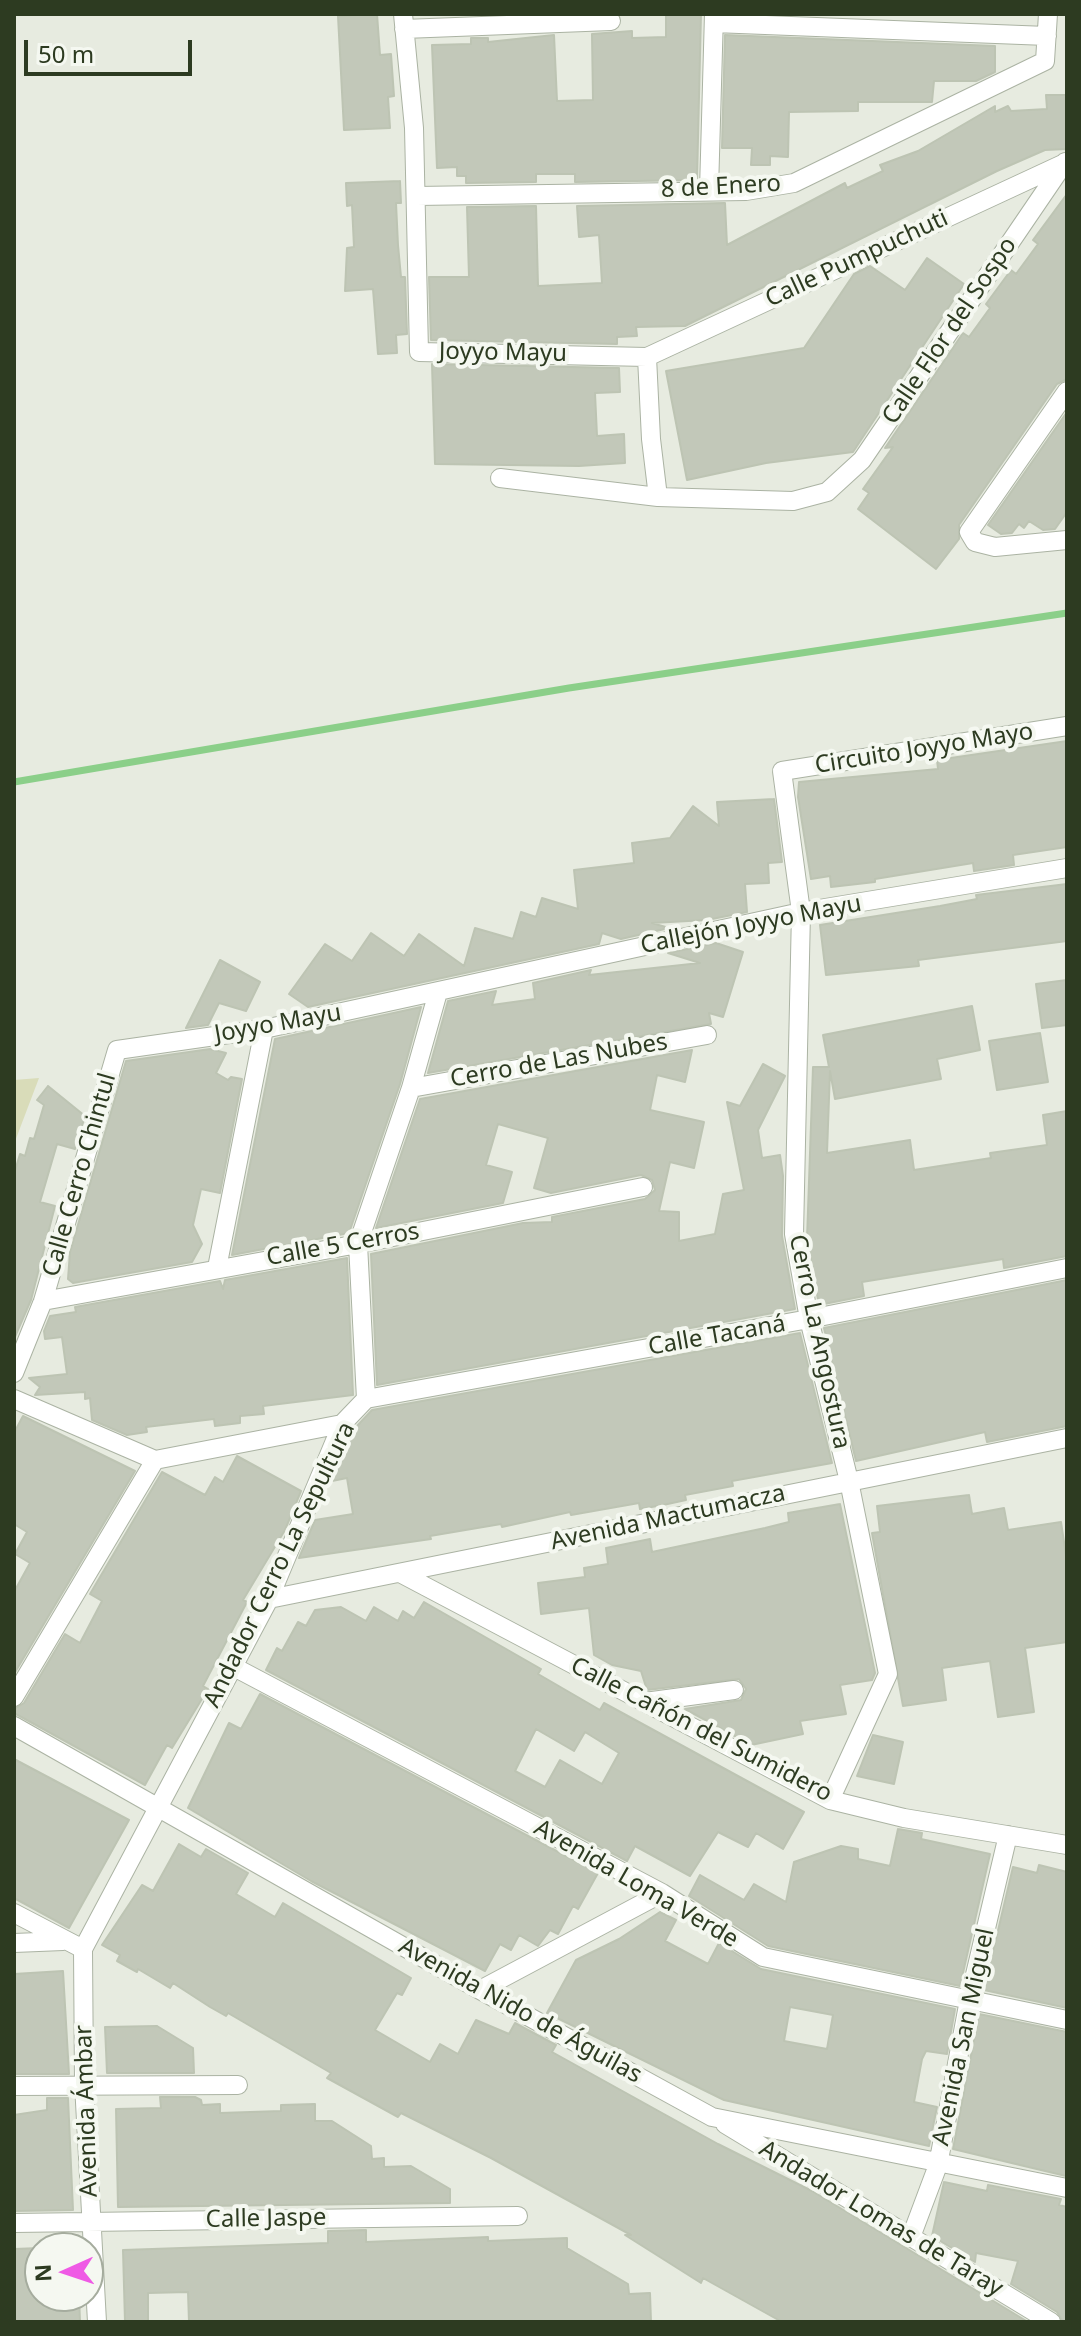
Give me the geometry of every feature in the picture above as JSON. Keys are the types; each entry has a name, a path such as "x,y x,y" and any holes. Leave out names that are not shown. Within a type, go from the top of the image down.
{"street":[{"path":"709,190 714,18 1047,36 1048,14"},
{"path":"417,196 404,22 611,21"},
{"name":"8 de Enero","path":"417,196 746,191 794,183 1045,61 1047,36"},
{"name":"Calle Pumpuchuti","path":"647,357 1066,162"},
{"name":"Calle Flor del Sospo","path":"658,497 793,501 827,492 862,460 1066,162"},
{"name":"Joyyo Mayu","path":"417,196 419,352 647,357"},
{"path":"500,478 658,497 651,439 647,357"},
{"path":"1067,391 969,532 975,542 995,547 1067,540"},
{"name":"Circuito Joyyo Mayo","path":"782,771 1067,726"},
{"name":"Cerro La Angostura","path":"782,771 801,912 794,1234 809,1319 849,1481 888,1674 830,1800"},
{"name":"Callejón Joyyo Mayu","path":"438,992 801,912 1067,868"},
{"name":"Joyyo Mayu","path":"117,1050 264,1029 438,992"},
{"name":"Andador Cerro La Sepultura","path":"75,1944 157,1808 234,1667 269,1599 342,1424 366,1399 358,1244 411,1088 438,992"},
{"path":"217,1268 264,1029"},
{"name":"Cerro de Las Nubes","path":"411,1088 707,1035"},
{"name":"Calle Cerro Chintul","path":"14,1373 43,1301 117,1050"},
{"name":"Calle 5 Cerros","path":"43,1301 358,1244 643,1187"},
{"name":"Calle Tacaná","path":"366,1399 809,1319 1067,1268"},
{"path":"14,1399 155,1460 342,1424"},
{"name":"Avenida Mactumacza","path":"269,1599 1067,1438"},
{"path":"14,1697 155,1460"},
{"name":"Calle Cañón del Sumidero","path":"400,1573 830,1800 904,1818 1067,1845"},
{"name":"Avenida Loma Verde","path":"234,1667 662,1893 763,1957 1067,2020"},
{"path":"645,1702 734,1690"},
{"name":"Avenida Nido de Águilas","path":"14,1726 480,1990 712,2117 938,2165 1067,2188"},
{"name":"Avenida San Miguel","path":"911,2237 938,2165 969,2000 1008,1835"},
{"path":"480,1990 662,1893"},
{"path":"14,1913 75,1944"},
{"path":"14,1943 75,1944"},
{"name":"Avenida Ámbar","path":"75,1944 97,2322"},
{"path":"14,2086 238,2085"},
{"name":"Andador Lomas de Taray","path":"712,2117 1051,2322"},
{"name":"Calle Jaspe","path":"14,2223 518,2216"}],"green space":[{"path":"39,1078 14,1144 14,1080"}],"building":[{"path":"377,14 380,55 391,54 394,96 388,97 390,128 344,130 338,16"},
{"path":"666,14 701,14 697,180 575,182 575,174 536,174 536,182 466,183 466,176 457,176 457,167 437,168 432,45 471,44 471,38 488,38 488,42 554,35 557,101 593,100 592,34 632,31 632,38 666,37"},
{"path":"725,35 995,46 995,72 976,81 934,81 932,102 858,102 858,111 789,112 788,157 770,156 770,165 751,165 752,148 722,148"},
{"path":"1046,95 1067,95 1067,149 1045,150 997,171 685,326 636,327 637,336 617,337 617,344 431,340 429,277 469,277 467,207 536,206 538,286 602,283 599,235 579,237 577,206 725,203 727,245 845,183 847,188 883,171 880,165 918,151 995,106 995,112 1008,106 1011,111 1047,109"},
{"path":"400,181 401,203 396,203 401,277 405,277 407,334 396,335 397,353 378,354 373,289 345,291 347,248 354,247 352,205 347,206 346,183"},
{"path":"1067,194 1067,379 1057,384 959,525 959,539 936,569 858,509 869,493 863,489 893,447 885,448 963,333 969,337 990,308 986,304 1011,270 1016,274 1038,244 1033,240"},
{"path":"927,258 964,284 853,452 766,463 687,480 666,371 804,348 854,274 870,266 905,290"},
{"path":"432,364 619,368 620,392 595,393 597,436 624,434 625,463 579,466 435,464"},
{"path":"1067,412 1067,512 1055,529 1043,530 1029,521 1024,528 1019,524 1012,533 1001,534 988,525"},
{"path":"1067,741 1067,847 1013,855 1014,865 974,871 973,863 875,879 875,882 831,887 830,876 811,879 798,797 799,782 938,769 937,760"},
{"path":"774,799 782,862 768,863 769,883 745,884 747,912 707,920 652,923 669,928 621,939 602,933 599,944 308,1007 289,994 325,944 352,961 371,933 404,956 419,934 464,966 475,928 513,939 521,912 536,917 542,898 578,909 574,870 634,863 632,843 670,838 693,806 719,826 717,802"},
{"path":"1067,884 1067,941 918,960 919,966 826,975 820,925 977,899 976,895"},
{"path":"716,943 743,952 723,1017 709,1013 711,1024 428,1073 448,1001 496,991 492,1005 535,999 533,983 591,970 589,975 700,963 668,953"},
{"path":"220,960 260,982 246,1011 219,1003 208,1025 186,1028"},
{"path":"1067,980 1067,1025 1042,1028 1036,984"},
{"path":"972,1006 980,1050 937,1059 941,1079 835,1099 830,1071 827,1153 910,1140 914,1170 991,1158 990,1153 1047,1145 1043,1115 1067,1111 1067,1256 1004,1268 1003,1259 862,1282 864,1296 819,1305 807,1239 813,1067 829,1067 823,1035"},
{"path":"421,1007 400,1084 349,1233 232,1255 275,1039"},
{"path":"1040,1033 1048,1082 997,1090 989,1041"},
{"path":"210,1049 226,1053 216,1073 228,1080 231,1077 242,1079 220,1193 201,1189 193,1225 202,1244 192,1262 73,1283 68,1279 70,1252 126,1061"},
{"path":"692,1050 685,1082 657,1075 650,1110 704,1122 694,1168 670,1162 659,1211 679,1212 679,1241 715,1234 723,1194 744,1190 727,1102 740,1106 763,1064 785,1076 758,1130 762,1158 780,1155 783,1176 782,1236 795,1309 377,1385 371,1254 523,1223 552,1222 552,1217 645,1199 655,1190 652,1180 641,1175 551,1193 534,1188 548,1138 498,1124 486,1165 512,1172 503,1203 376,1228 420,1099"},
{"path":"48,1086 85,1116 75,1149 57,1144 40,1202 55,1206 31,1300 14,1339 14,1174 20,1154 25,1156 30,1138 34,1139 44,1105 37,1100"},
{"path":"347,1258 353,1395 263,1406 264,1414 240,1416 240,1423 215,1426 214,1419 146,1427 147,1432 127,1435 92,1420 90,1398 85,1399 85,1392 35,1395 40,1387 29,1378 67,1374 62,1337 45,1339 44,1331 50,1316 76,1312 75,1307 220,1281 223,1289 225,1280"},
{"path":"1067,1280 1067,1426 987,1442 985,1432 856,1461 824,1328"},
{"path":"800,1333 832,1463 732,1481 733,1486 685,1495 686,1500 663,1505 640,1509 639,1503 571,1515 570,1512 502,1527 501,1524 430,1536 431,1539 299,1558 315,1520 353,1514 347,1478 332,1481 356,1427 372,1410"},
{"path":"23,1416 135,1471 14,1674 14,1592 30,1563 15,1554 27,1532 14,1524 14,1433"},
{"path":"237,1456 301,1491 285,1530 243,1600 247,1602 203,1686 208,1689 172,1748 167,1745 145,1785 14,1713 14,1709 24,1703 65,1634 80,1643 102,1601 90,1594 162,1472 205,1495 215,1477 223,1482"},
{"path":"969,1495 972,1514 1004,1508 1008,1530 1061,1522 1067,1562 1067,1642 1025,1648 1034,1712 998,1717 990,1661 942,1668 946,1700 903,1706 872,1533 880,1532 877,1506"},
{"path":"840,1504 875,1673 872,1680 840,1685 846,1714 800,1721 803,1734 751,1745 685,1709 741,1700 746,1689 739,1679 647,1690 641,1671 612,1665 594,1655 589,1608 541,1614 538,1583 585,1577 584,1568 608,1564 606,1548 650,1539 652,1552 789,1522 788,1513"},
{"path":"424,1602 541,1669 538,1674 600,1710 604,1703 804,1812 783,1849 756,1833 748,1847 718,1832 690,1876 635,1846 627,1861 266,1670 277,1648 282,1651 298,1622 306,1626 315,1610 341,1607 366,1621 374,1607 398,1621 403,1611 414,1618","holes":["536,1729 574,1751 585,1732 619,1753 602,1784 560,1760 545,1787 515,1771"]},
{"path":"260,1694 598,1873 578,1909 573,1906 558,1934 550,1930 538,1946 519,1935 511,1950 500,1944 485,1971 311,1881 188,1808 229,1723 241,1729"},
{"path":"873,1735 903,1742 894,1784 857,1776"},
{"path":"14,1759 129,1820 69,1928 14,1898"},
{"path":"898,1829 922,1833 921,1839 990,1854 960,1986 768,1946 689,1896 700,1875 744,1900 754,1884 786,1902 794,1862 841,1846 858,1849 858,1859 890,1866"},
{"path":"179,1844 201,1857 206,1849 248,1873 236,1894 275,1917 283,1903 411,1978 402,1995 397,1993 375,2030 430,2062 440,2044 458,2054 476,2020 509,2034 515,2023 556,2045 552,2052 718,2144 812,2191 1028,2322 782,2322 703,2278 701,2283 625,2235 631,2235 491,2158 401,2113 398,2117 327,2078 331,2073 228,2013 226,2016 210,2007 173,1983 170,1988 138,1969 137,1972 117,1961 120,1955 102,1945 142,1885 153,1891"},
{"path":"1039,1865 1067,1872 1067,2008 984,1990 1013,1867 1037,1873"},
{"path":"660,1912 676,1920 665,1941 708,1964 719,1943 761,1969 955,2009 947,2054 926,2051 922,2059 914,2102 937,2107 929,2146 724,2100 547,2013 576,1960 619,1939","holes":["790,2007 833,2015 827,2049 784,2041"]},
{"path":"63,1971 69,2074 14,2074 14,1974"},
{"path":"979,2014 1067,2032 1066,2176 953,2149"},
{"path":"157,2026 193,2048 194,2073 107,2073 105,2027"},
{"path":"160,2097 195,2097 201,2100 202,2105 220,2104 220,2113 281,2111 281,2105 315,2104 315,2121 332,2121 371,2146 372,2159 384,2158 384,2167 411,2166 450,2189 450,2203 118,2207 116,2109 161,2108"},
{"path":"47,2098 68,2098 73,2210 14,2211 14,2115 47,2110"},
{"path":"944,2182 987,2191 988,2185 1061,2199 1059,2205 1067,2207 1067,2322 1063,2322 1057,2312 1011,2284 1018,2261 976,2253 975,2262 932,2236"},
{"path":"366,2230 366,2242 488,2237 488,2241 567,2238 567,2248 628,2284 629,2294 650,2293 651,2322 189,2322 188,2292 148,2293 148,2322 125,2322 123,2250 328,2243 328,2231"},
{"path":"14,2249 24,2249 24,2312 80,2312 80,2322 14,2322"}],"waterway":[{"path":"14,782 569,688 1067,613"}]}
